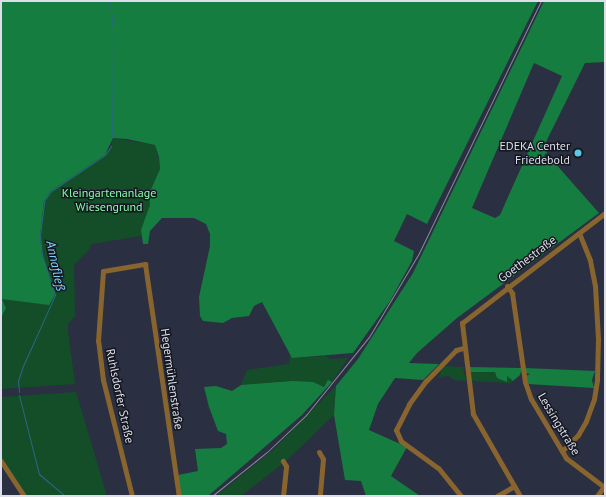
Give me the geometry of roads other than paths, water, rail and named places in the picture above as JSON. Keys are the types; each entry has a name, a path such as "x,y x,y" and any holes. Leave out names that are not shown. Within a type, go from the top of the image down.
{"street":[{"name":"Goethestraße","path":"463,348 463,321 605,213"},
{"path":"562,451 578,435 586,421 594,399 597,379 598,340 595,286 590,260 579,233"},
{"name":"Ruhlsdorfer Straße","path":"132,496 103,380 98,341 103,271 145,264"},
{"name":"Hegermühlenstraße","path":"145,264 179,496"},
{"name":"Lessingstraße","path":"508,286 512,293 529,392 562,451 573,466 604,486"},
{"path":"461,496 438,468 401,441 396,430 409,404 426,381 456,350 463,348 475,420 520,496"},
{"path":"319,452 323,459 320,496"},
{"path":"1,461 24,496"},
{"path":"283,461 286,466 283,496"},
{"path":"497,496 514,486"},
{"path":"598,496 604,486"}],"waterway":[{"name":"Annafließ","path":"110,1 113,32 112,137"},
{"name":"Annafließ","path":"19,392 18,381 23,366 55,295 42,255 40,236 44,201 51,191 105,155 111,146"},
{"name":"Annafließ","path":"19,395 39,474 65,496"}],"tram line":[{"path":"212,496 267,452 306,415 369,337 419,253 541,1"}],"place":[{"name":"EDEKA Center Friedebold","path":"578,153"}],"park label":[{"name":"Kleingartenanlage Wiesengrund","path":"109,200"}]}
